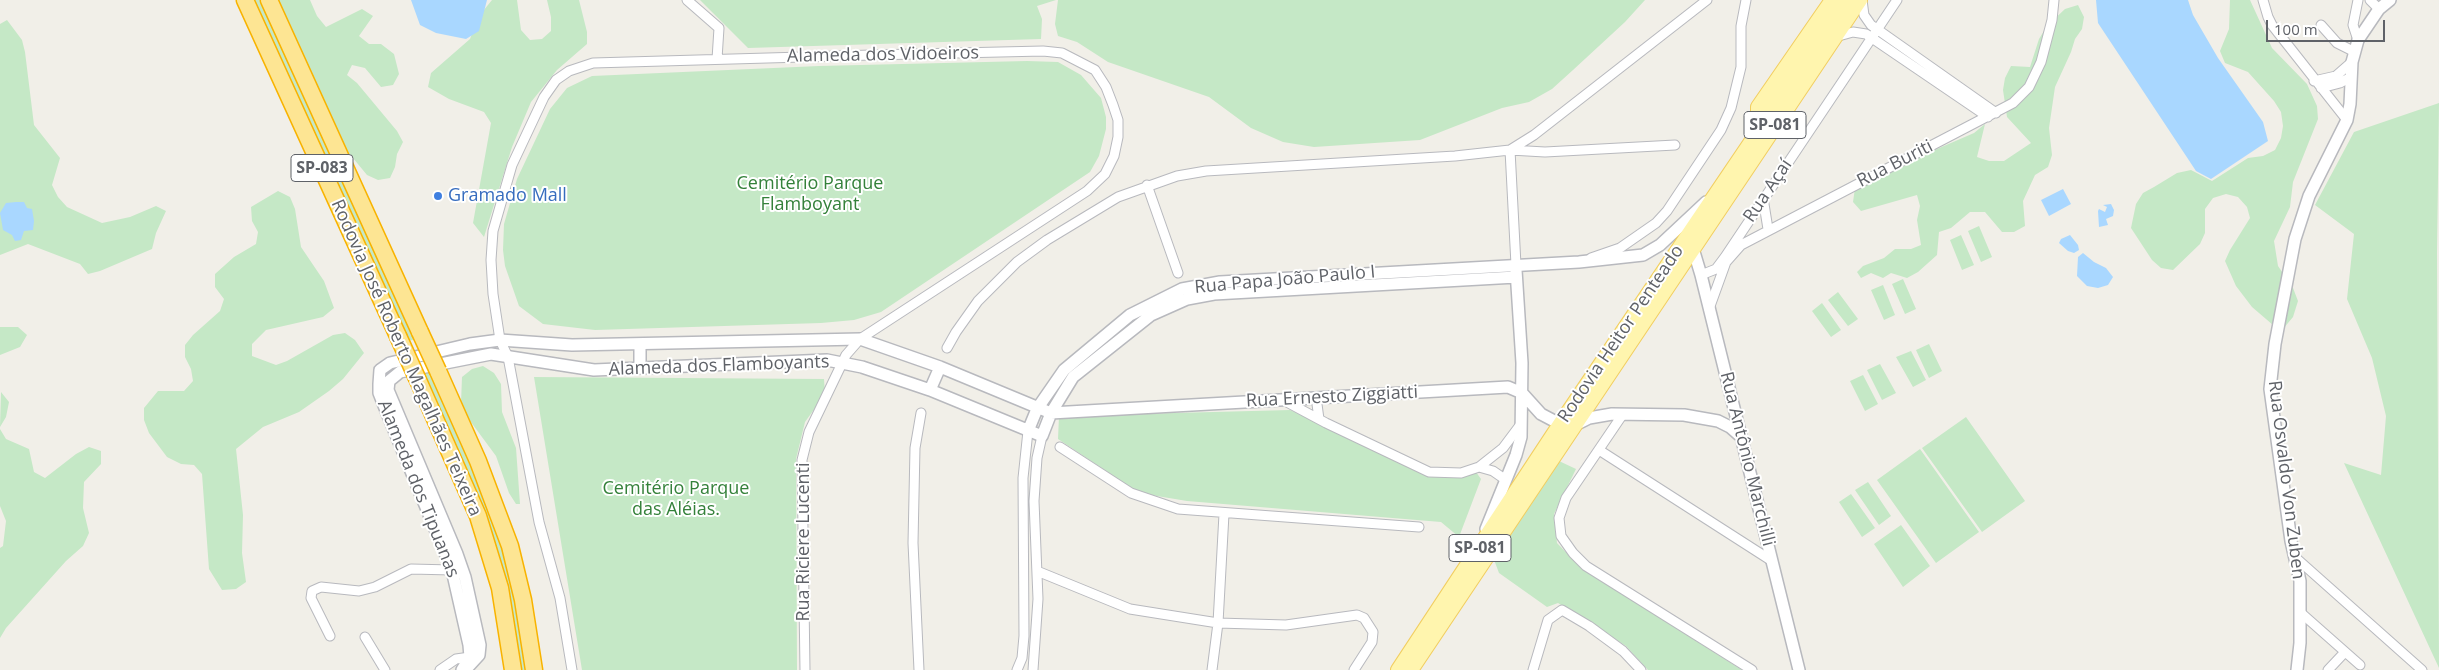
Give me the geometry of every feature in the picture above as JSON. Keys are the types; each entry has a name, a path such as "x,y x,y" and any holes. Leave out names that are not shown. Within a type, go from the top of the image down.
{"highway":[{"name":"Rodovia José Roberto Magalhães Teixeira","path":"246,0 418,378 478,516 500,588 513,670"},
{"name":"Rodovia José Roberto Magalhães Teixeira","path":"269,0 478,461 510,546 523,600 534,670"}],"main road":[{"path":"1758,134 1758,107 1832,0"},
{"name":"Rodovia Heitor Penteado","path":"1411,670 1575,425 1687,247 1720,189 1848,0"},
{"name":"Rodovia Heitor Penteado","path":"1398,670 1560,424 1861,0"}],"street":[{"path":"687,0 718,28 717,59"},
{"path":"1510,150 1534,135 1707,0"},
{"path":"1578,262 1620,248 1634,240 1666,211 1721,130 1728,116 1741,67 1741,26 1746,0"},
{"path":"1861,0 1867,20 1875,33 1992,115"},
{"name":"Rua Açaí","path":"1701,275 1716,268 1897,0"},
{"name":"Rua Buriti","path":"1709,309 1726,262 1741,245 1768,229 2013,103 2029,87 2041,62 2052,20 2054,0"},
{"path":"2263,0 2272,25 2314,81 2347,120"},
{"path":"2358,0 2353,25 2358,40"},
{"path":"2370,0 2379,9"},
{"path":"2358,40 2379,9 2390,0"},
{"path":"2314,81 2336,76 2354,57 2337,43 2321,25"},
{"path":"1835,37 1859,32 1875,33"},
{"name":"Rua Osvaldo Von Zuben","path":"2297,670 2300,581 2291,540 2270,389 2275,344 2295,239 2309,196 2347,120 2350,104 2351,77 2358,40"},
{"name":"Alameda dos Vidoeiros","path":"572,670 560,598 539,522 508,357 500,340 492,294 490,260 493,231 512,165 544,97 556,80 569,71 593,63 1043,51 1062,52 1095,70 1106,87 1118,120 1118,137 1114,156 1104,174 1087,191 860,339"},
{"path":"2321,88 2340,83 2351,77"},
{"path":"947,348 978,301 1017,262 1081,218 1118,197 1147,185 1206,171 1455,156 1510,150 1545,152 1675,145"},
{"path":"1478,551 1518,446 1522,424 1522,379 1510,150"},
{"path":"1147,185 1178,273"},
{"name":"Rua Papa João Paulo I","path":"1034,669 1038,599 1034,501 1037,458 1042,436 1051,413 1069,383 1080,371 1151,315 1187,299 1214,294 1516,271 1636,256 1649,253 1660,245 1720,189"},
{"path":"1763,198 1768,229"},
{"path":"1634,240 1636,256"},
{"name":"Rua Papa João Paulo I","path":"1660,245 1672,242 1687,247"},
{"name":"Rua Antônio Marchilli","path":"1687,247 1701,275 1799,670"},
{"name":"Rua Papa João Paulo I","path":"1018,670 1022,658 1024,636 1023,478 1028,431 1037,409 1064,370 1105,334 1130,315 1182,289 1220,282 1516,271"},
{"name":"Alameda dos Flamboyants","path":"380,370 399,359 470,344 500,340 572,345 860,339 940,367 1037,409"},
{"name":"Rua Riciere Lucenti","path":"805,670 802,460 809,432 852,347 860,339"},
{"path":"640,344 640,368"},
{"name":"Alameda dos Flamboyants","path":"400,372 472,356 491,354 594,370 815,360 844,362 930,390 1042,436"},
{"path":"930,390 940,367"},
{"path":"380,370 389,380"},
{"name":"Alameda dos Tipuanas","path":"380,370 380,393 398,427 457,569 465,604 480,645 479,655 474,663 464,670"},
{"name":"Alameda dos Tipuanas","path":"398,427 388,390 389,380 400,372"},
{"name":"Rua Ernesto Ziggiatti","path":"1037,409 1051,413 1508,387 1522,393"},
{"path":"1522,393 1541,414 1560,424 1575,425 1589,418 1618,414 1684,415 1712,420 1730,427 1740,435"},
{"path":"1316,397 1319,419"},
{"path":"1712,420 1724,412 1731,397"},
{"path":"1281,399 1429,472 1461,473 1479,467 1503,448 1522,424"},
{"path":"919,670 913,543 915,448 921,413"},
{"path":"1618,414 1599,450 1566,498 1559,518 1561,536 1573,553 1586,566 1752,670"},
{"path":"1060,447 1131,493 1178,509 1224,514 1419,527"},
{"path":"1599,450 1772,561"},
{"path":"1479,467 1493,471 1506,480"},
{"path":"1212,670 1218,623 1224,514"},
{"path":"2296,558 2422,670"},
{"path":"330,636 311,598 312,591 321,587 359,591 375,587 412,569 457,569"},
{"path":"1037,571 1130,609 1218,623 1286,625 1357,615 1364,618 1374,632 1372,642 1354,670"},
{"name":"Alameda dos Tipuanas","path":"464,670 470,657 465,604"},
{"path":"1533,670 1548,620 1562,610 1589,626 1623,651 1641,670"},
{"path":"2300,612 2360,665"},
{"path":"365,638 385,670"},
{"path":"2328,670 2345,652"},
{"path":"440,670 456,659 470,657"},
{"path":"1022,658 1034,669"}],"green space":[{"path":"251,0 263,0 418,339 407,341"},
{"path":"276,0 310,0 317,16 326,27 362,9 373,16 359,36 369,44 381,44 394,54 399,74 393,85 381,87 365,68 352,65 347,75 357,83 397,131 403,142 397,154 395,167 390,178 378,180 367,175 343,146"},
{"path":"492,0 517,0 521,30 530,40 542,39 551,31 551,17 547,0 579,0 587,32 587,44 557,70 531,102 512,147 484,237 473,223 491,123 484,112 449,99 428,87 431,73 470,39 479,16"},
{"path":"700,0 1056,0 1037,6 1042,19 1041,39 748,48"},
{"path":"1058,0 1645,0 1625,22 1552,89 1529,102 1502,108 1420,140 1314,147 1283,142 1251,128 1209,97 1108,62 1077,42 1058,36 1055,24"},
{"path":"2230,0 2250,0 2272,48 2307,84 2317,106 2318,119 2293,182 2290,207 2274,241 2278,266 2293,288 2298,301 2293,317 2283,329 2273,325 2252,307 2236,286 2225,261 2250,218 2247,207 2238,197 2226,194 2213,198 2205,209 2205,233 2200,244 2173,270 2161,268 2152,260 2131,228 2136,204 2143,193 2177,173 2191,170 2212,181 2248,158 2263,156 2275,150 2281,138 2283,126 2281,112 2274,101 2248,72 2225,63 2220,51 2229,29"},
{"path":"2078,5 2084,17 2082,29 2075,39 2055,87 2049,128 2052,155 2048,167 2035,175 2023,201 2025,226 2014,232 2002,232 1985,212 1970,212 1951,228 1939,232 1937,255 1918,272 1907,278 1891,273 1883,278 1871,273 1861,278 1857,272 1863,266 1884,258 1895,249 1911,249 1921,245 1917,220 1920,206 1917,195 1861,211 1853,202 1855,188 1900,165 1974,133 1985,124 1977,157 1989,161 2004,161 2031,143 2007,117 2003,90 2005,78 2011,66 2030,67 2039,39 2047,26 2065,9"},
{"path":"7,20 22,40 34,125 60,158 52,185 58,197 67,207 102,223 130,217 156,206 166,211 156,233 152,249 100,271 88,274 80,264 28,244 0,255 0,24"},
{"name":"Cemitério Parque Flamboyant","path":"1027,61 1058,62 1081,75 1101,98 1106,117 1106,129 1099,156 1090,172 881,312 854,320 821,323 595,330 543,324 519,306 505,266 503,250 504,224 517,179 550,109 567,88 592,76 819,66"},
{"path":"2439,103 2437,252 2439,668 2344,463 2381,475 2386,416 2372,358 2347,299 2354,234 2315,205 2354,132"},
{"path":"278,191 290,197 295,209 301,247 324,281 334,308 323,317 266,330 252,344 252,356 276,365 287,361 333,335 345,333 355,340 364,353 343,379 329,391 299,412 263,427 236,449 243,515 242,553 246,582 236,589 222,590 209,569 202,474 194,465 181,464 167,457 149,433 144,420 144,408 158,391 184,391 193,381 191,369 185,357 185,345 193,335 220,311 224,299 215,287 215,274 234,257 256,244 258,232 252,221 251,207"},
{"path":"1979,226 1992,257 1981,262 1968,231"},
{"path":"1961,235 1974,265 1962,270 1950,240"},
{"path":"1903,279 1916,309 1905,314 1892,284"},
{"path":"1883,285 1895,315 1884,320 1871,290"},
{"path":"1838,292 1858,319 1848,326 1828,300"},
{"path":"1822,303 1841,330 1831,337 1812,311"},
{"path":"0,327 18,327 27,335 20,347 0,355"},
{"path":"1929,344 1942,371 1929,378 1916,350"},
{"path":"1911,351 1926,380 1913,387 1896,357"},
{"path":"1880,364 1896,393 1882,400 1867,370"},
{"path":"483,366 494,373 501,384 502,412 516,448 520,504 516,504 509,493 496,456 465,414 461,403 462,377 472,369"},
{"path":"432,369 502,538 530,670 518,670 514,635 422,373"},
{"path":"1863,375 1878,404 1865,411 1850,381"},
{"name":"Cemitério Parque das Aléias.","path":"534,377 824,379 825,394 805,422 796,459 797,670 582,670"},
{"path":"1,392 9,402 6,417 0,427"},
{"path":"1290,410 1427,474 1476,472 1481,479 1459,537 1441,522 1187,501 1139,493 1058,439 1059,416"},
{"path":"1966,417 2025,501 1982,532 1922,448"},
{"path":"0,429 6,439 29,449 34,472 45,478 76,454 89,447 101,451 101,464 84,482 83,508 89,533 83,546 66,561 6,628 0,638 0,548 3,546 6,521 0,506"},
{"path":"1920,449 1979,532 1936,563 1877,480"},
{"path":"1559,461 1576,469 1554,514 1557,543 1580,567 1742,670 1648,670 1626,646 1558,603 1547,607 1499,573 1493,557"},
{"path":"1868,482 1891,516 1879,525 1855,490"},
{"path":"1851,494 1875,528 1862,537 1839,502"},
{"path":"1901,525 1930,566 1903,587 1874,544"}],"water":[{"path":"411,0 487,0 479,31 466,39 436,33 420,25"},
{"path":"2096,0 2188,0 2193,15 2218,58 2263,122 2268,141 2211,179 2196,171 2098,23"},
{"path":"2063,189 2071,204 2049,216 2041,200"},
{"path":"24,202 27,208 32,209 34,221 33,230 24,231 21,240 15,241 12,235 3,230 0,213 6,203"},
{"path":"2111,204 2114,210 2113,216 2106,219 2108,225 2099,227 2099,209 2105,212 2107,207 2103,205"},
{"path":"2070,235 2078,245 2079,250 2074,253 2068,251 2059,243 2061,239"},
{"path":"2083,253 2094,262 2106,268 2113,277 2108,285 2098,288 2087,286 2077,276 2078,257"}],"place":[{"name":"Gramado Mall","path":"438,196"}]}
